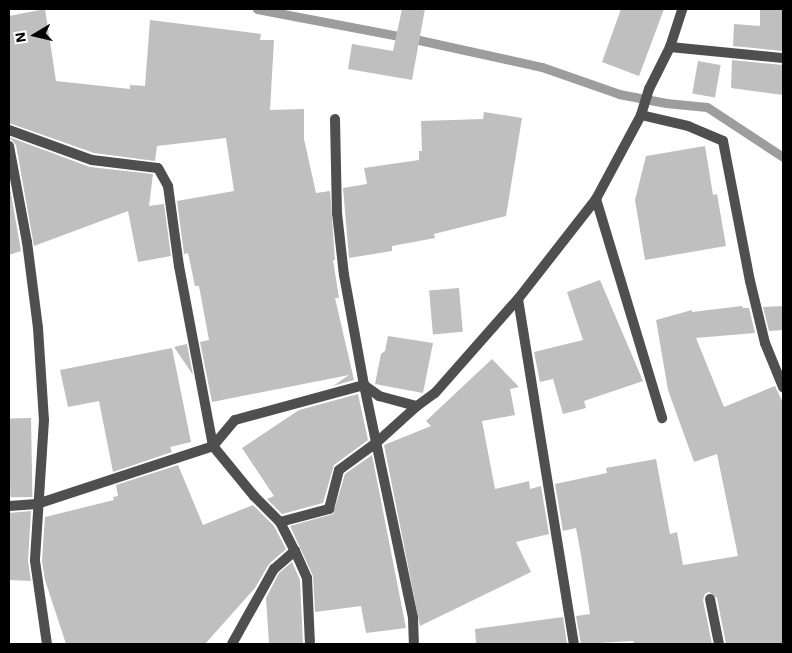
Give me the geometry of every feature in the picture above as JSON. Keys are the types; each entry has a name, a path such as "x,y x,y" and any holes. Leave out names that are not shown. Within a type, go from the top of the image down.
{"street":[{"path":"280,522 329,508 339,470 376,443 417,406 435,393 518,299 596,199 643,111 649,90 670,47 682,9"},
{"path":"670,47 783,58"},
{"path":"643,111 688,126 723,141 750,281 765,342 783,387"},
{"path":"335,120 337,214 343,266 364,385 413,618 414,644"},
{"path":"9,130 92,160 158,168 168,186 179,266 213,446 254,496 280,522 295,551 307,578 310,644"},
{"path":"9,146 27,242 38,328 44,420 37,504 35,560 47,644"},
{"path":"596,199 662,418"},
{"path":"518,299 574,644"},
{"path":"364,385 379,396 417,406"},
{"path":"9,506 37,504 213,446 235,420 364,385"},
{"path":"232,644 274,569 295,551"},
{"path":"710,599 719,644"}],"building":[{"path":"45,9 56,81 130,89 130,85 145,86 150,20 261,34 260,40 274,40 270,110 304,109 304,139 316,193 330,191 335,260 333,260 339,298 335,298 354,380 333,386 349,375 212,402 200,342 209,340 199,286 195,286 188,253 184,254 177,201 234,191 226,138 157,146 155,161 94,153 9,123 9,16"},
{"path":"402,9 425,9 412,80 348,69 352,44 393,51"},
{"path":"621,9 664,9 639,76 602,62"},
{"path":"760,9 783,9 783,51 733,46 734,24 760,26"},
{"path":"732,60 783,65 783,95 731,88"},
{"path":"698,61 721,65 715,97 692,93"},
{"path":"484,112 522,118 506,216 434,234 435,238 392,246 392,251 349,258 343,188 367,184 364,168 419,160 419,151 422,151 421,121 483,119"},
{"path":"9,137 90,167 153,174 149,206 164,204 171,256 138,262 128,211 34,246 16,145"},
{"path":"705,146 713,195 717,194 726,246 645,260 635,200 646,156"},
{"path":"9,182 21,251 9,255"},
{"path":"600,280 643,381 584,401 586,408 563,414 553,379 540,382 534,352 583,340 567,292"},
{"path":"459,288 463,332 433,334 429,291"},
{"path":"742,306 743,308 749,308 755,333 696,338 724,407 775,386 783,403 783,644 726,644 717,598 709,592 705,594 703,600 712,644 634,644 633,641 581,644 576,616 590,614 581,555 576,528 563,531 555,484 607,473 606,468 656,459 670,534 677,532 683,565 738,556 717,454 694,462 668,390 656,320 692,310 692,312"},
{"path":"783,306 783,330 769,331 763,307"},
{"path":"388,336 433,343 423,393 375,384 381,354 385,351"},
{"path":"187,344 193,375 174,347"},
{"path":"172,348 191,442 170,447 172,452 113,472 99,401 68,407 60,370"},
{"path":"492,359 519,387 510,389 515,415 482,421 495,489 529,481 530,489 541,486 549,534 516,542 531,572 420,626 384,445 431,426 426,421"},
{"path":"358,394 368,440 334,465 323,503 282,514 267,499 274,496 242,448 299,410"},
{"path":"9,418 31,418 32,497 10,497"},
{"path":"372,455 406,628 366,633 361,606 315,612 313,576 290,526 333,514 345,474"},
{"path":"178,465 203,525 253,505 274,526 286,549 269,564 255,588 205,644 66,644 45,580 42,561 45,517 114,500 113,497 118,496 116,485"},
{"path":"31,511 28,561 31,581 9,580 9,513"},
{"path":"292,562 300,580 303,644 269,644 266,598 279,573"},
{"path":"563,617 567,644 476,644 475,629"}],"waterway":[{"path":"257,9 419,40 542,67 619,94 666,103 707,107 783,157"}]}
